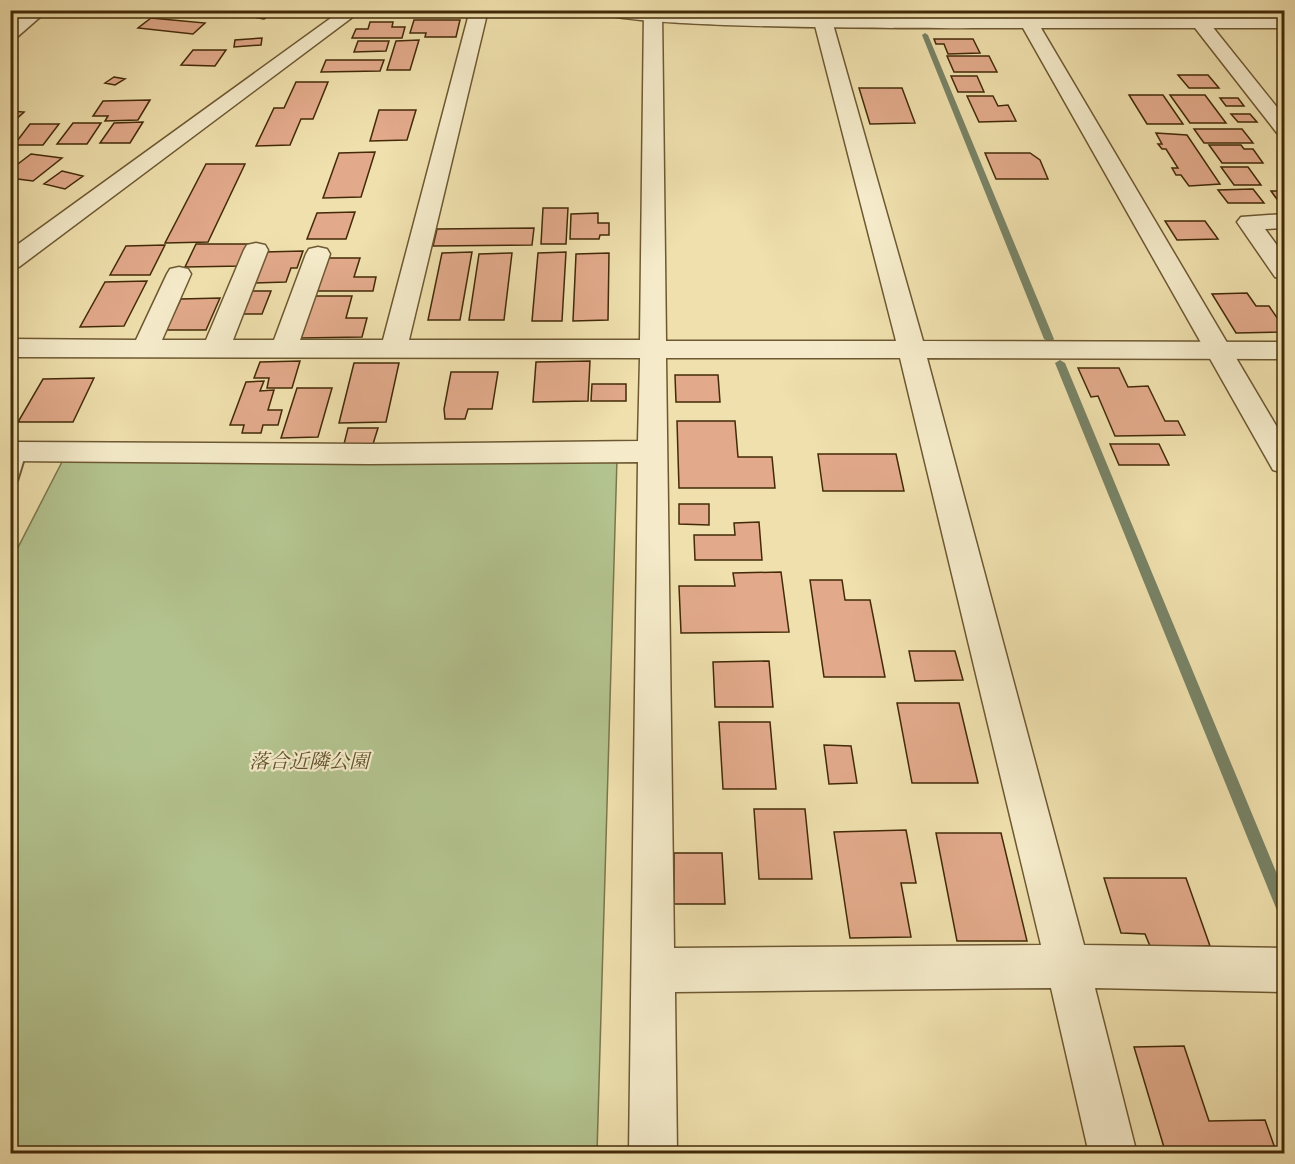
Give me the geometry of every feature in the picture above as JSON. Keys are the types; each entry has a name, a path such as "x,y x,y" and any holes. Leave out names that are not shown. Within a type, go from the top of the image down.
{"street":[{"path":"10,34 40,10"},
{"path":"10,262 354,10"},
{"path":"394,348 479,10"},
{"path":"602,10 654,14 821,16 1194,17 1284,23"},
{"path":"653,1154 654,14"},
{"path":"821,16 912,351 1068,966 1113,1154"},
{"path":"1026,16 1284,463"},
{"path":"1194,17 1284,129"},
{"path":"1284,221 1249,222 1284,272"},
{"path":"216,348 256,250"},
{"path":"284,348 318,254"},
{"path":"145,348 179,274"},
{"path":"10,348 1284,350"},
{"path":"13,464 369,454 652,451"},
{"path":"652,970 1068,966 1284,970"}],"green space":[{"name":"落合近隣公園","path":"617,458 597,1153 11,1153 10,563 63,460"}],"building":[{"path":"213,10 288,10 281,15 272,14 264,19"},
{"path":"390,10 407,10 406,13 412,13 410,17 388,16"},
{"path":"151,18 205,23 193,34 138,28"},
{"path":"414,20 460,20 456,37 425,37 426,33 410,33"},
{"path":"370,22 393,22 392,27 405,27 402,38 352,38 356,29 368,29"},
{"path":"262,38 261,45 234,47 235,40"},
{"path":"934,39 973,39 980,53 948,54 944,44 936,44"},
{"path":"419,40 410,70 387,70 396,41"},
{"path":"358,41 389,41 386,51 354,52"},
{"path":"193,50 226,50 215,66 181,65"},
{"path":"947,56 989,56 997,72 954,72"},
{"path":"326,60 384,60 380,71 321,72"},
{"path":"1178,75 1208,75 1219,88 1189,88"},
{"path":"951,76 977,76 984,92 958,92"},
{"path":"114,77 125,79 115,85 105,83"},
{"path":"296,82 328,82 313,119 301,119 290,145 256,146 274,108 284,108"},
{"path":"859,88 902,88 915,123 870,124"},
{"path":"1129,95 1163,95 1183,124 1147,124"},
{"path":"1170,95 1205,95 1226,123 1190,123"},
{"path":"967,96 993,96 998,106 1008,105 1016,121 979,122"},
{"path":"1220,98 1238,98 1244,106 1226,106"},
{"path":"150,100 138,120 105,121 108,116 93,116 103,101"},
{"path":"379,110 416,110 407,140 370,141"},
{"path":"10,111 24,112 12,123"},
{"path":"1231,114 1250,114 1257,122 1238,122"},
{"path":"143,122 130,143 100,143 114,123"},
{"path":"73,123 101,123 87,144 57,144"},
{"path":"30,124 59,124 43,145 14,145"},
{"path":"1194,129 1242,129 1253,143 1204,143"},
{"path":"1156,133 1187,135 1220,184 1189,186 1181,175 1176,175 1172,168 1178,168 1166,149 1162,149 1158,144 1162,144"},
{"path":"1209,145 1241,145 1244,149 1253,149 1263,163 1222,163"},
{"path":"375,152 361,197 323,198 339,153"},
{"path":"985,153 1030,153 1040,160 1048,179 996,179"},
{"path":"31,154 62,158 33,181 10,178 10,170"},
{"path":"206,164 245,164 208,242 165,243"},
{"path":"1221,167 1248,167 1261,185 1234,185"},
{"path":"62,171 83,176 65,189 44,184"},
{"path":"1253,189 1264,203 1228,203 1218,190"},
{"path":"1271,191 1284,191 1284,209"},
{"path":"543,208 568,208 566,244 541,244"},
{"path":"355,212 346,239 307,239 317,213"},
{"path":"598,213 598,223 609,223 609,235 600,235 599,239 570,239 571,214"},
{"path":"1165,221 1205,221 1218,239 1177,240"},
{"path":"534,228 532,245 433,246 437,229"},
{"path":"196,244 253,244 243,266 185,267"},
{"path":"165,245 150,275 110,275 126,246"},
{"path":"303,251 297,268 291,268 286,282 252,283 264,252"},
{"path":"472,252 460,320 428,320 442,253"},
{"path":"566,252 562,321 532,321 538,253"},
{"path":"512,253 504,320 469,320 479,254"},
{"path":"609,253 608,320 573,321 576,254"},
{"path":"324,258 360,258 354,277 376,277 373,291 314,291"},
{"path":"147,281 124,326 80,327 105,282"},
{"path":"248,291 271,291 262,314 238,314"},
{"path":"1247,293 1256,306 1269,306 1284,328 1284,332 1236,333 1212,294"},
{"path":"314,296 352,296 346,318 367,318 362,337 300,338"},
{"path":"220,298 206,330 166,330 181,299"},
{"path":"300,361 292,388 267,388 269,378 254,378 260,362"},
{"path":"590,361 588,401 533,402 536,362"},
{"path":"354,363 399,363 386,422 339,423"},
{"path":"1078,368 1119,368 1128,387 1148,386 1165,421 1178,421 1185,435 1115,436 1098,396 1091,397"},
{"path":"451,372 498,372 492,409 468,409 465,419 445,419 444,409"},
{"path":"675,375 718,375 720,402 676,402"},
{"path":"94,378 73,422 18,422 43,379"},
{"path":"264,381 260,391 274,390 268,410 282,410 278,425 263,425 261,433 242,433 244,425 230,425 246,382"},
{"path":"592,384 626,384 626,401 591,401"},
{"path":"297,388 332,388 318,437 281,438"},
{"path":"677,421 735,421 738,457 772,457 775,488 679,488"},
{"path":"348,428 378,428 373,444 344,444"},
{"path":"1110,444 1159,444 1169,465 1119,465"},
{"path":"818,454 896,454 904,491 823,491"},
{"path":"679,504 709,504 709,525 679,524"},
{"path":"759,522 762,560 695,560 694,535 735,535 734,523"},
{"path":"781,572 789,632 681,633 679,586 735,586 733,573"},
{"path":"810,580 842,580 845,600 870,600 885,677 824,677"},
{"path":"909,651 955,651 963,680 915,681"},
{"path":"769,661 773,707 715,707 713,662"},
{"path":"897,703 959,703 978,783 912,783"},
{"path":"719,722 770,722 776,789 723,789"},
{"path":"824,745 851,746 857,783 829,784"},
{"path":"754,809 805,809 812,879 759,879"},
{"path":"906,830 916,883 901,883 911,937 850,938 834,832"},
{"path":"936,833 1001,833 1027,941 957,941"},
{"path":"674,853 722,853 725,904 674,904"},
{"path":"1104,878 1186,878 1210,946 1150,946 1145,934 1121,933"},
{"path":"1184,1046 1209,1121 1265,1120 1277,1154 1166,1154 1134,1047"}],"waterway":[{"path":"925,35 1049,339"},
{"path":"1060,363 1284,908"}]}
